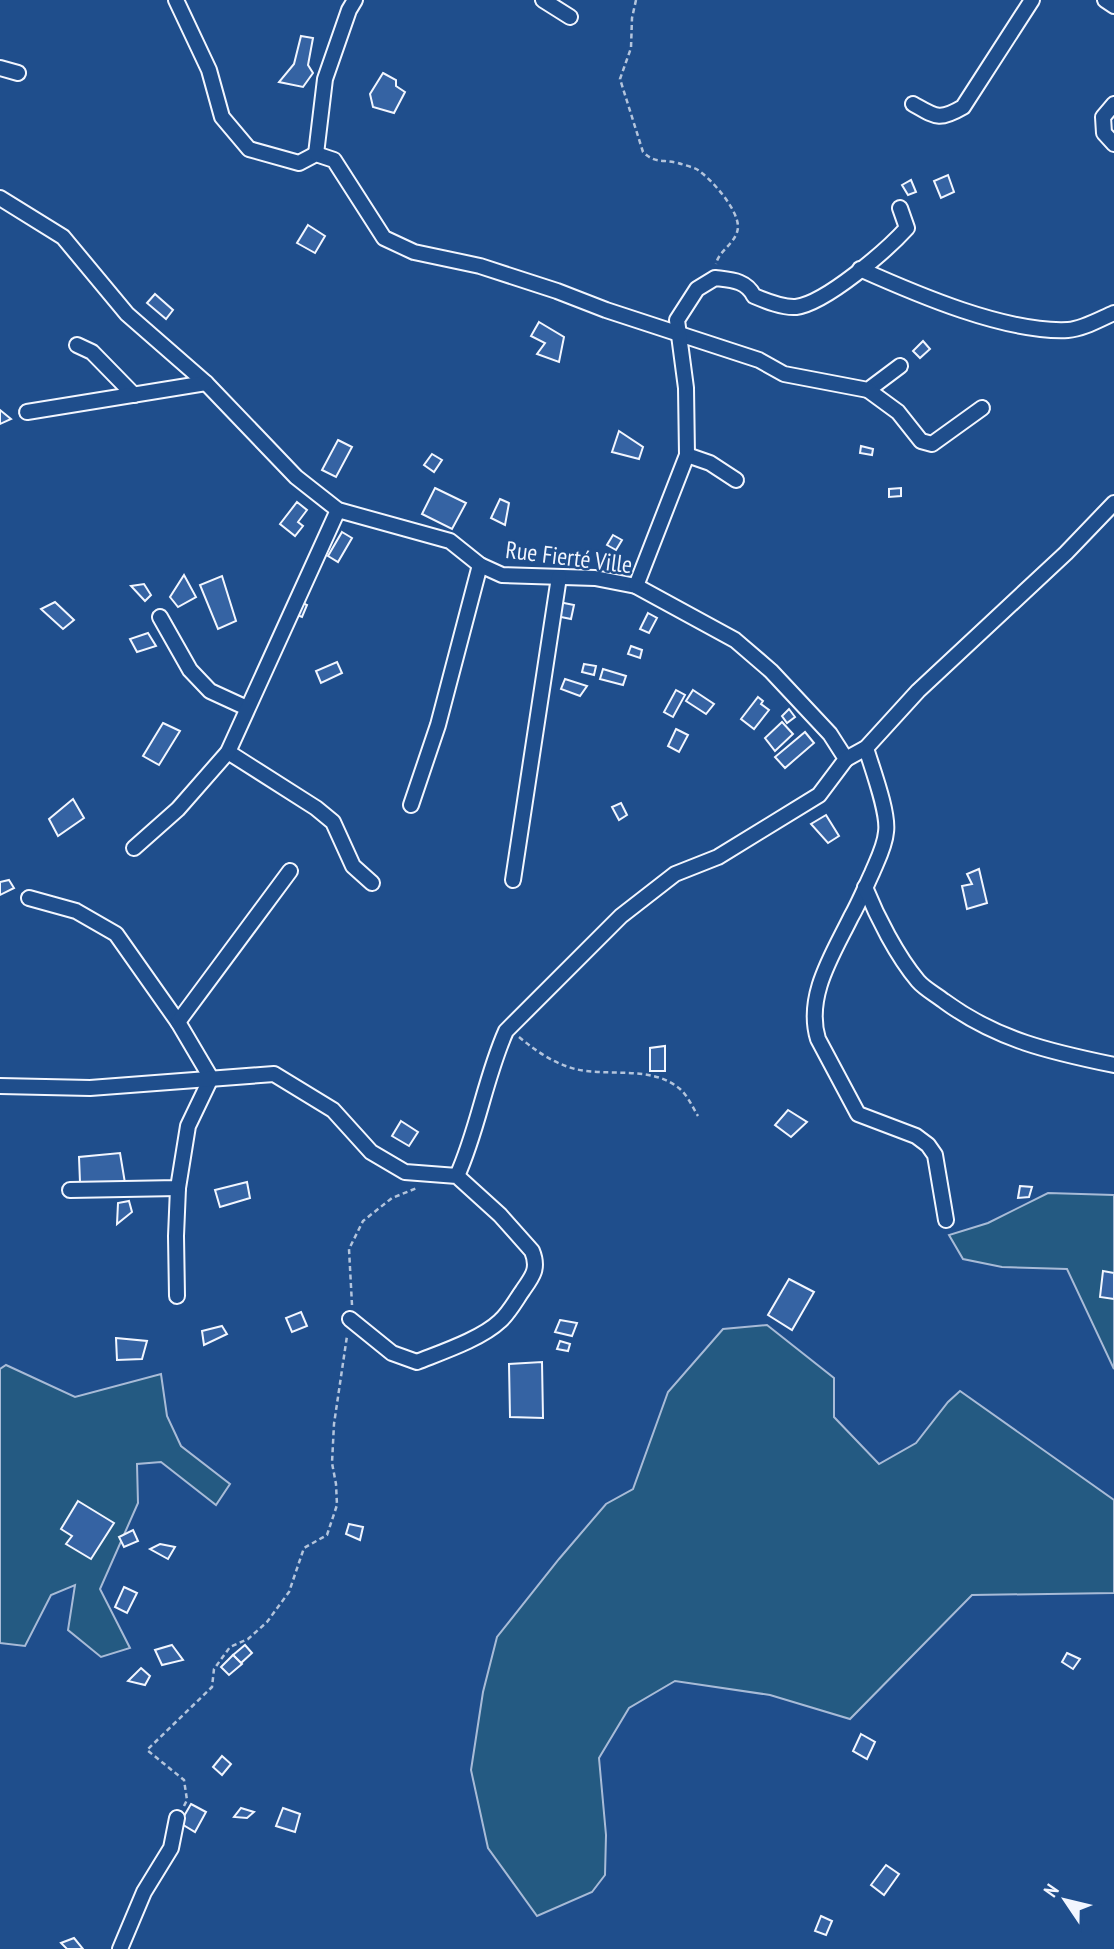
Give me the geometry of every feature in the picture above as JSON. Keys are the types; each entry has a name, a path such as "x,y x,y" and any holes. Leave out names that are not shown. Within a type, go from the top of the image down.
{"street":[{"path":"176,0 209,70 222,117 249,149 299,163 316,154 334,160 384,238 414,252 480,266 557,291 606,310 759,360 784,374 868,390 898,412 921,441 932,444 982,408"},
{"path":"316,154 325,79 355,0"},
{"path":"543,0 570,16"},
{"path":"913,104 935,117 947,116 963,107 1032,0"},
{"path":"1105,0 1114,6"},
{"path":"0,68 18,73"},
{"path":"1114,104 1103,117 1104,134 1114,144"},
{"name":"Rue Fierté Ville","path":"0,198 63,237 127,314 206,383 296,477 338,510 450,541 480,565 502,575 595,578 636,586 735,639 771,671 830,734 846,759"},
{"path":"636,586 687,455 685,388 677,332 677,320 685,306 697,289 715,278 739,281 750,288 754,296 796,307 831,291 897,239 907,228 900,208"},
{"path":"860,269 914,293 1027,327 1070,330 1114,313"},
{"path":"77,345 92,352 134,395"},
{"path":"868,390 900,366"},
{"path":"27,412 206,383"},
{"path":"687,455 710,463 736,480"},
{"path":"457,1176 469,1150 497,1051 506,1031 621,916 675,874 718,858 819,795 846,759 866,748 918,691 1066,553 1114,503"},
{"path":"134,848 178,809 228,752 338,510"},
{"path":"411,805 438,725 480,565"},
{"path":"513,880 559,577"},
{"path":"160,617 190,670 209,691 247,708"},
{"path":"866,748 887,832 865,887 825,968 817,994 814,1025 818,1039 858,1114 865,1119 916,1136 935,1154 946,1220"},
{"path":"228,752 316,808 333,822 353,866 372,883"},
{"path":"178,1022 290,871"},
{"path":"865,887 873,907 920,984 950,1006 1013,1040 1046,1051 1114,1065"},
{"path":"29,898 76,911 116,934 178,1022 211,1078"},
{"path":"0,1086 90,1088 274,1074 333,1110 371,1152 405,1172 457,1176 500,1215 535,1257 537,1265 534,1275 502,1320 489,1330 417,1362 392,1353 350,1319"},
{"path":"177,1296 178,1188 188,1126 211,1078"},
{"path":"70,1191 178,1188"},
{"path":"120,1949 144,1892 171,1848 177,1818"}],"path":[{"path":"636,0 631,48 620,79 643,152 650,159 675,162 697,170 719,190 734,211 738,227 734,239 717,259 715,278"},
{"path":"506,1031 515,1033 540,1054 577,1069 617,1072 668,1081 683,1091 698,1116"},
{"path":"177,1818 187,1800 184,1780 147,1750 212,1686 214,1669 230,1647 248,1639 267,1622 289,1592 304,1548 327,1535 337,1505 332,1463 334,1424 352,1306 349,1249 363,1221 391,1198 423,1186"}],"shaded area":[{"path":"1048,1193 1114,1195 1114,1369 1067,1269 1002,1267 963,1259 949,1235 988,1223"},
{"path":"767,1325 834,1378 834,1417 879,1464 916,1443 960,1391 1114,1500 1114,1593 972,1595 850,1719 770,1695 675,1681 629,1708 599,1758 606,1835 605,1875 592,1892 537,1916 488,1848 471,1770 483,1692 497,1637 606,1504 633,1489 668,1392 723,1329"},
{"path":"6,1365 75,1397 161,1374 167,1416 181,1446 230,1484 216,1505 161,1462 137,1464 138,1503 100,1589 130,1648 101,1657 68,1630 75,1585 51,1595 25,1646 0,1643 0,1369"}],"building":[{"path":"301,36 313,38 308,65 313,73 303,87 279,82 294,64"},
{"path":"383,73 396,80 396,86 405,92 394,113 373,107 370,94"},
{"path":"948,175 954,192 941,198 934,181"},
{"path":"911,180 916,192 908,195 902,185"},
{"path":"308,225 325,236 315,253 297,243"},
{"path":"155,294 173,310 166,319 147,303"},
{"path":"539,322 564,337 559,362 537,354 545,343 531,336"},
{"path":"923,341 930,349 920,358 913,351"},
{"path":"0,410 11,419 0,424"},
{"path":"619,431 643,447 639,459 612,452"},
{"path":"338,440 352,447 336,477 322,470"},
{"path":"861,446 873,449 872,455 860,453"},
{"path":"432,454 442,460 434,472 424,465"},
{"path":"435,488 466,503 452,529 422,514"},
{"path":"901,488 901,496 889,497 889,489"},
{"path":"500,499 509,503 505,525 491,518"},
{"path":"297,502 307,510 298,522 303,526 295,536 280,524"},
{"path":"342,532 352,538 338,562 328,556"},
{"path":"613,535 622,540 616,550 607,545"},
{"path":"184,575 196,597 178,607 170,597"},
{"path":"222,576 236,621 218,629 200,585"},
{"path":"144,584 151,595 145,601 131,586"},
{"path":"298,601 307,605 302,617 292,613"},
{"path":"55,602 74,620 63,629 41,609"},
{"path":"559,602 574,605 571,619 556,616"},
{"path":"648,613 657,618 649,633 640,629"},
{"path":"148,633 156,646 137,652 130,639"},
{"path":"631,646 642,650 640,658 628,654"},
{"path":"337,662 342,673 321,683 316,671"},
{"path":"584,664 596,666 594,675 582,672"},
{"path":"603,669 626,676 623,685 600,679"},
{"path":"565,679 587,686 580,696 561,689"},
{"path":"676,690 685,695 673,717 664,712"},
{"path":"693,690 714,704 706,714 686,701"},
{"path":"758,697 763,701 761,704 769,710 754,729 741,719"},
{"path":"789,709 795,717 787,723 782,716"},
{"path":"782,722 793,734 775,751 765,738"},
{"path":"163,723 180,731 159,765 143,756"},
{"path":"676,729 688,735 679,752 668,746"},
{"path":"805,732 814,743 785,768 775,757"},
{"path":"73,799 84,818 58,836 49,819"},
{"path":"621,803 627,815 619,820 612,807"},
{"path":"826,815 839,836 828,843 811,824"},
{"path":"979,869 987,903 967,909 962,886 972,884 967,874"},
{"path":"9,880 14,888 0,895 0,882"},
{"path":"665,1046 665,1071 650,1071 650,1048"},
{"path":"788,1110 807,1122 791,1137 775,1125"},
{"path":"401,1121 418,1132 409,1146 392,1136"},
{"path":"120,1153 125,1183 80,1182 79,1157"},
{"path":"247,1182 250,1198 220,1207 215,1190"},
{"path":"1020,1186 1032,1187 1029,1197 1018,1198"},
{"path":"129,1201 132,1212 117,1224 118,1203"},
{"path":"1103,1271 1114,1273 1114,1299 1100,1297"},
{"path":"789,1279 814,1292 792,1330 768,1315"},
{"path":"301,1312 307,1326 292,1332 286,1318"},
{"path":"560,1320 577,1323 572,1336 555,1332"},
{"path":"222,1326 227,1334 204,1345 202,1331"},
{"path":"116,1338 147,1341 142,1359 117,1360"},
{"path":"560,1341 570,1344 568,1351 557,1349"},
{"path":"542,1362 543,1418 510,1417 509,1364"},
{"path":"78,1501 114,1523 91,1559 66,1544 72,1536 61,1529"},
{"path":"349,1524 363,1527 360,1540 346,1534"},
{"path":"133,1530 138,1541 124,1547 119,1537"},
{"path":"160,1544 175,1547 168,1559 150,1549"},
{"path":"124,1587 137,1593 127,1613 115,1607"},
{"path":"172,1645 183,1660 162,1665 155,1650"},
{"path":"245,1645 252,1653 241,1663 233,1655"},
{"path":"1067,1653 1080,1659 1073,1669 1062,1662"},
{"path":"233,1655 242,1664 229,1675 221,1667"},
{"path":"141,1668 150,1676 145,1685 128,1681"},
{"path":"861,1734 875,1742 867,1759 853,1751"},
{"path":"222,1756 231,1764 222,1775 213,1767"},
{"path":"191,1804 206,1812 195,1832 180,1823"},
{"path":"241,1808 254,1812 247,1818 234,1817"},
{"path":"283,1808 300,1814 295,1832 276,1826"},
{"path":"886,1865 899,1874 884,1895 871,1885"},
{"path":"821,1916 832,1921 826,1935 815,1931"},
{"path":"74,1938 83,1949 67,1949 61,1943"}]}
